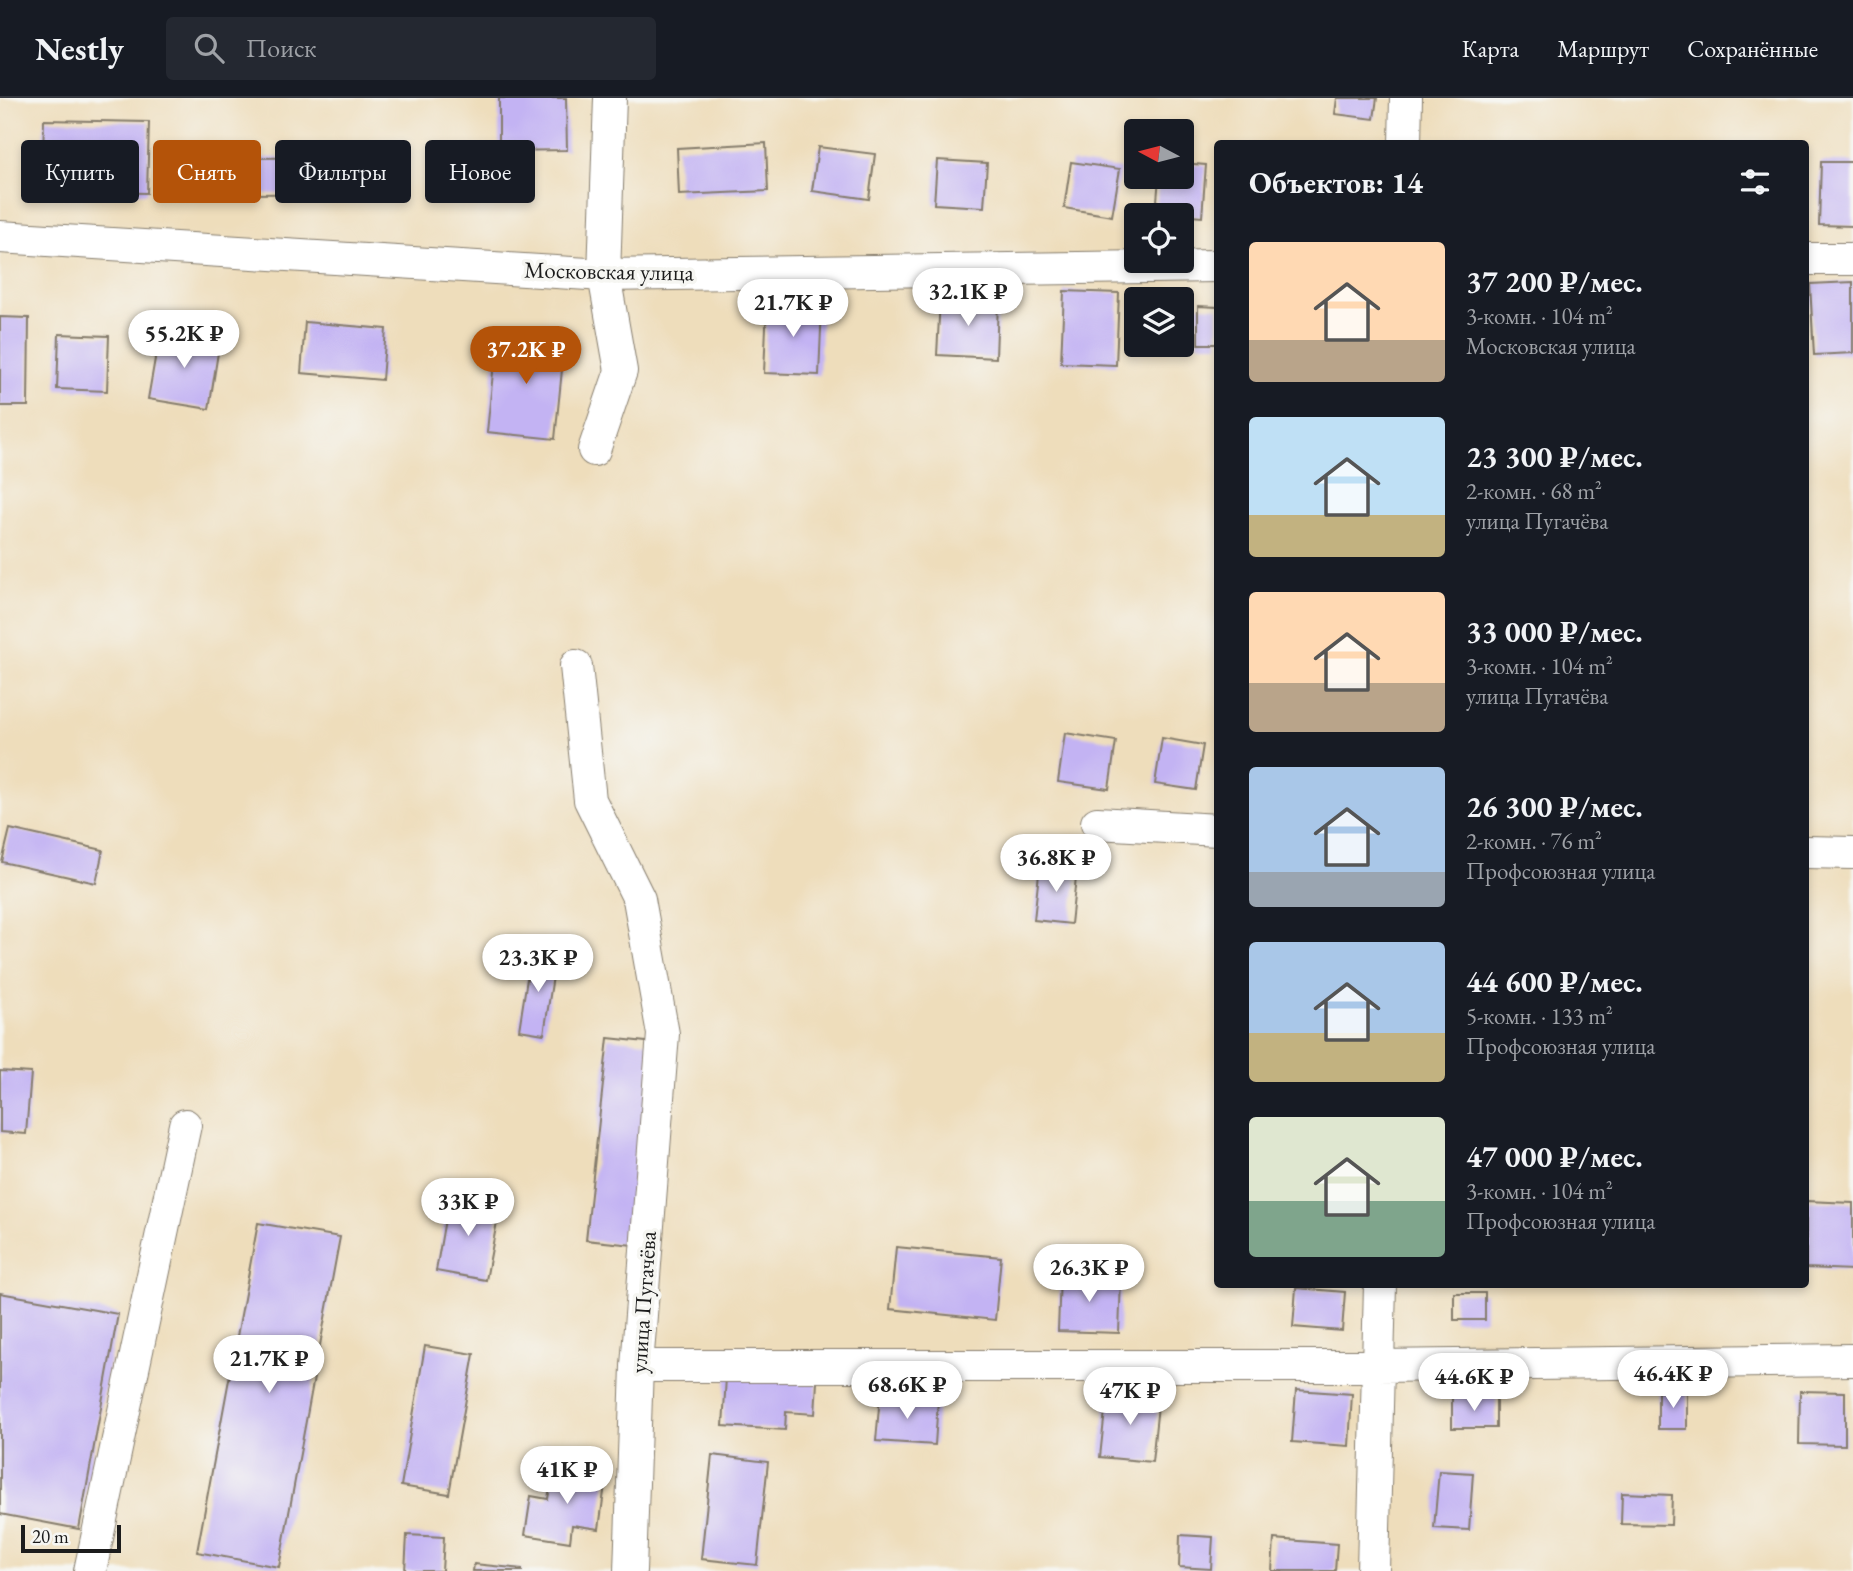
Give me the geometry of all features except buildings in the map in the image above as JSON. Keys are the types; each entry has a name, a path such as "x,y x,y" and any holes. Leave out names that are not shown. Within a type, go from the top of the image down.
{"street":[{"path":"594,450 621,371 604,275 610,98"},
{"path":"1405,140 1406,98"},
{"name":"Московская улица","path":"0,237 604,275 1214,266"},
{"path":"1809,259 1853,259"},
{"name":"улица Пугачёва","path":"576,666 590,800 639,899 663,1034 637,1366 630,1571"},
{"path":"1097,823 1214,830"},
{"path":"1809,852 1853,853"},
{"path":"90,1571 185,1125"},
{"path":"1373,1571 1380,1288"},
{"path":"637,1366 1378,1366 1853,1360"}]}
